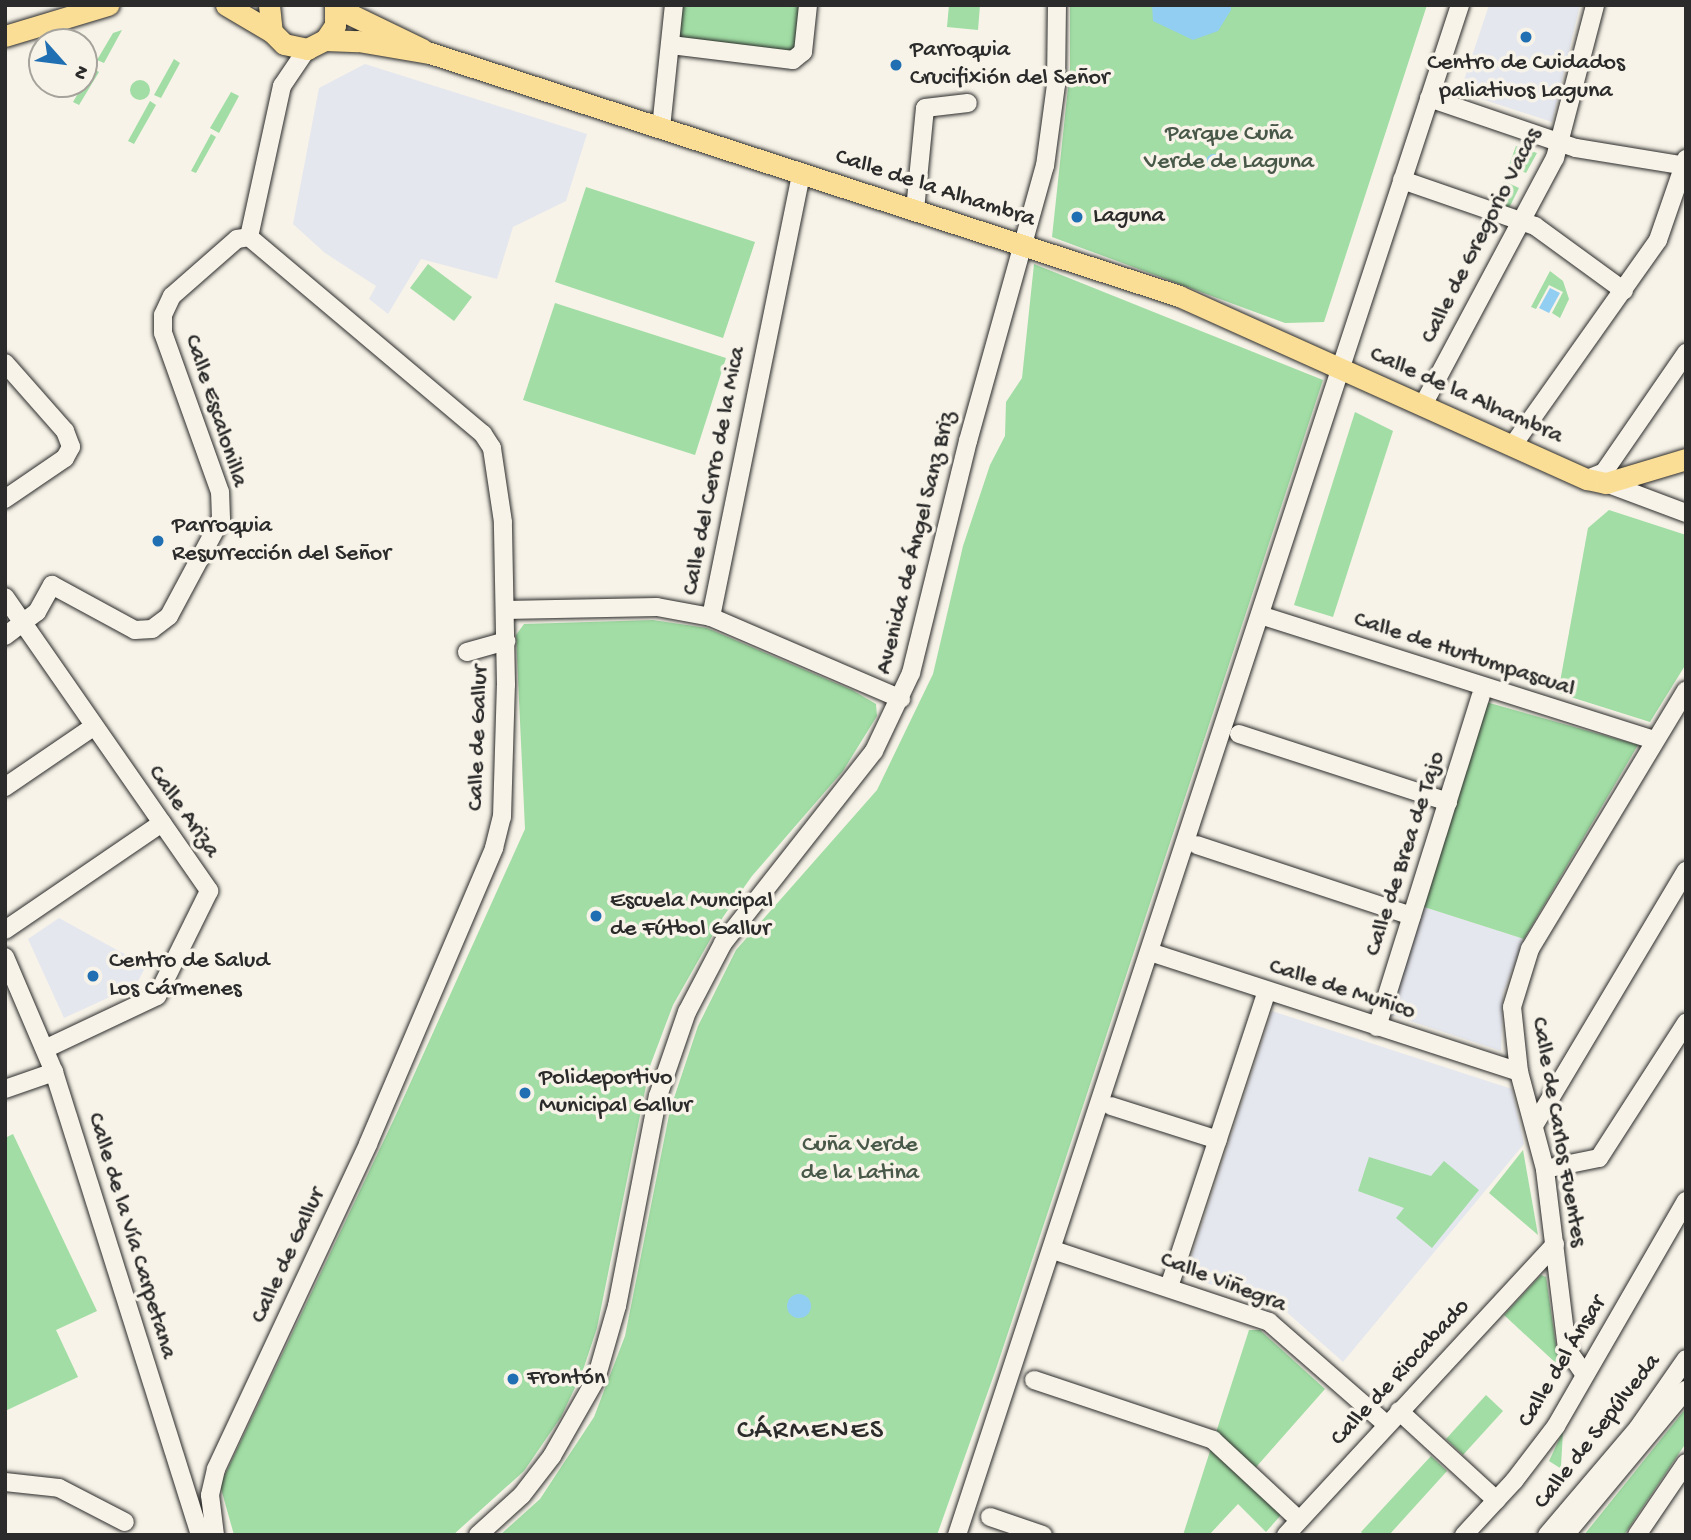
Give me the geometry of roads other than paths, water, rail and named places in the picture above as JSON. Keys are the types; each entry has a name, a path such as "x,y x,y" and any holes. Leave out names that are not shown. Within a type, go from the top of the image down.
{"main road":[{"path":"5,36 108,5"},
{"name":"Calle de la Alhambra","path":"226,5 272,32 284,44 358,41 430,53"},
{"path":"269,5 272,32"},
{"path":"316,44 335,25 335,6"},
{"name":"Calle de la Alhambra","path":"335,6 430,53 1178,296 1597,482"},
{"path":"1597,482 1686,459"}],"street":[{"path":"661,128 674,5"},
{"path":"671,45 793,60 803,52 808,5"},
{"name":"Avenida de Ángel Sanz Briz","path":"478,1535 522,1495 552,1456 596,1379 617,1306 658,1096 687,1012 723,943 766,884 845,794 901,699 921,640 968,441 1024,246 1051,126 1058,59 1057,5"},
{"path":"957,1535 1053,1250 1460,5"},
{"name":"Calle de Gregorio Vacas","path":"1423,405 1560,143 1595,5"},
{"path":"248,237 282,86 316,44"},
{"path":"1429,99 1560,143 1685,163 1658,240 1513,445"},
{"path":"915,210 925,108 968,103"},
{"name":"Calle del Cerro de la Mica","path":"505,610 657,607 711,617 801,173"},
{"path":"1402,180 1522,219 1624,291"},
{"name":"Calle de Gallur","path":"215,1535 210,1495 216,1469 368,1144 494,848 502,817 506,641 498,464 483,434 248,237"},
{"name":"Calle Escalonilla","path":"23,622 37,612 52,585 135,630 152,629 169,616 221,519 220,492 163,333 163,315 172,296 237,239 248,237"},
{"path":"1597,482 1680,372 1686,353"},
{"path":"5,363 65,431 71,447 65,458 5,499"},
{"name":"Calle de la Alhambra","path":"1597,482 1686,513"},
{"name":"Calle Ariza","path":"5,597 209,891 157,996 45,1049"},
{"name":"Calle de Hurtumpascual","path":"1260,615 1653,740"},
{"path":"711,617 901,699"},
{"path":"5,636 23,622"},
{"path":"467,652 506,641"},
{"name":"Calle de Carlos Fuentes","path":"1583,1373 1567,1349 1545,1169 1519,1072 1512,1007 1521,967 1653,740 1686,690"},
{"name":"Calle de Brea de Tajo","path":"1377,1027 1481,696"},
{"path":"5,787 93,727"},
{"path":"1239,734 1448,802"},
{"path":"5,930 162,823"},
{"path":"1196,845 1412,916"},
{"path":"1535,1124 1686,871"},
{"name":"Calle de Muñico","path":"1150,953 1519,1072"},
{"name":"Calle de la Vía Carpetana","path":"5,957 54,1072 200,1535"},
{"path":"1169,1287 1267,991"},
{"path":"1545,1169 1599,1158 1686,1023"},
{"path":"5,1089 54,1072"},
{"path":"1111,1106 1218,1140"},
{"name":"Calle del Ánsar","path":"1464,1535 1556,1426 1583,1373 1686,1201"},
{"name":"Calle de Riocabado","path":"1286,1535 1555,1245"},
{"name":"Calle Viñegra","path":"1053,1250 1169,1287 1284,1330 1387,1424"},
{"name":"Calle de Sepúlveda","path":"1547,1535 1638,1428 1686,1359"},
{"path":"1034,1380 1213,1440 1299,1520"},
{"name":"Calle de Sepúlveda","path":"1564,1535 1686,1390"},
{"path":"1399,1411 1496,1500"},
{"path":"1637,1535 1686,1463"},
{"path":"5,1482 59,1488 125,1522"},
{"path":"990,1517 1043,1535"}],"water":[{"path":"1152,5 1231,5 1231,10 1218,31 1193,40 1153,21"},
{"path":"1214,154 1220,156 1220,168 1214,170 1208,168 1206,162 1208,156"},
{"path":"1550,288 1560,293 1549,313 1539,308"},
{"path":"799,1294 808,1297 811,1306 808,1315 799,1318 790,1315 787,1306 790,1297"}],"place":[{"name":"Centro de Cuidados paliativos Laguna","path":"1526,37"},
{"name":"Parroquia Crucifixión del Señor","path":"896,65"},
{"name":"Laguna","path":"1077,217"},
{"name":"Parroquia Resurrección del Señor","path":"158,541"},
{"name":"Escuela Muncipal de Fútbol Gallur","path":"596,916"},
{"name":"Centro de Salud Los Cármenes","path":"93,976"},
{"name":"Polideportivo Municipal Gallur","path":"525,1093"},
{"name":"Frontón","path":"513,1379"}],"district":[{"name":"CÁRMENES","path":"811,1432"}],"park label":[{"name":"Parque Cuña Verde de Laguna","path":"1229,149"},
{"name":"Cuña Verde de la Latina","path":"860,1160"}]}
